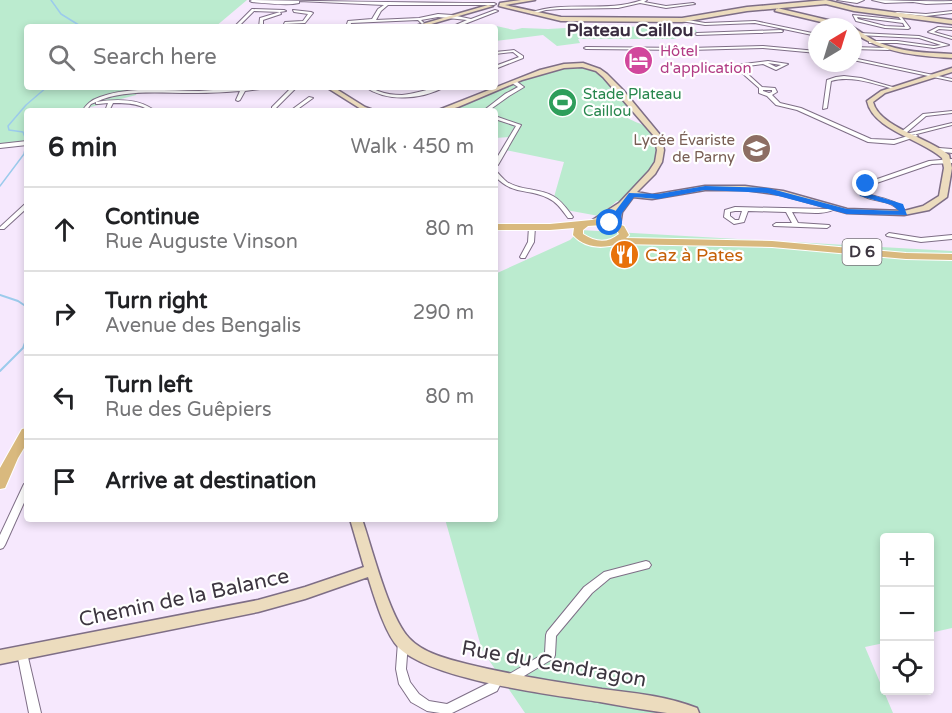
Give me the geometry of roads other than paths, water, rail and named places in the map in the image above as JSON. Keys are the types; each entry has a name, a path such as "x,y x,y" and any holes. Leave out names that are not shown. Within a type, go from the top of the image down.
{"main road":[{"path":"578,235 578,229 590,223"},
{"path":"498,227 550,227 590,223 619,233"},
{"path":"550,227 599,244 619,233"},
{"name":"D 6","path":"619,233 906,256 952,255"},
{"path":"0,484 11,458 24,437"}],"street":[{"path":"252,1 292,0 298,2"},
{"path":"349,24 354,21 374,20 421,22 532,0"},
{"path":"633,0 666,7 693,4"},
{"path":"804,3 811,0"},
{"path":"839,0 857,2 862,0"},
{"path":"874,0 952,2"},
{"path":"946,0 952,2"},
{"path":"532,13 547,8 629,5 643,1"},
{"path":"697,21 736,10 822,1 868,11 952,22"},
{"path":"284,2 290,4 298,2 386,4 440,2 494,6 563,19 750,21 777,29"},
{"path":"573,7 572,5 580,2"},
{"path":"926,3 924,4 926,15"},
{"path":"261,24 261,19 284,11 290,4"},
{"path":"374,20 379,10 386,4"},
{"path":"788,12 785,8 790,5"},
{"path":"476,11 494,6"},
{"path":"461,24 494,6"},
{"path":"759,8 812,18"},
{"path":"239,24 253,10 284,11"},
{"path":"291,24 304,22 311,13 294,11"},
{"path":"868,11 926,15 952,12"},
{"path":"274,15 282,19 284,24"},
{"path":"455,16 471,20"},
{"path":"900,16 904,22 908,28 885,27 857,20 854,16 904,22"},
{"path":"952,29 938,28 930,32 952,38"},
{"path":"698,34 777,29 808,33"},
{"path":"862,34 919,37 947,45 934,47 895,42 870,42"},
{"path":"862,36 888,49"},
{"path":"586,48 689,49 763,46 808,51"},
{"path":"862,48 952,56"},
{"path":"498,54 514,51 522,57 498,67"},
{"path":"862,61 952,80"},
{"path":"764,63 735,66 761,88 773,89 775,92 769,95 778,104 800,109 870,141 894,142 909,134 951,125"},
{"path":"498,88 551,67 566,65 591,68 606,77 657,136 662,153 657,165 618,213 619,233"},
{"path":"632,194 652,197 696,189 745,188 783,193 834,208 870,214 904,213 926,208 943,197 949,178 950,161 939,150 881,120 873,113 869,105 875,95 952,70"},
{"path":"825,108 829,80 834,78 847,78 894,88"},
{"path":"490,108 505,94 522,87 513,82"},
{"path":"84,108 100,98 118,94 180,90"},
{"path":"238,100 242,90"},
{"path":"274,108 292,90"},
{"path":"335,90 363,108"},
{"path":"373,90 381,94 396,96 433,90"},
{"path":"447,108 493,90"},
{"path":"296,108 311,98"},
{"path":"84,108 112,101 138,104 147,108"},
{"path":"108,108 112,101"},
{"path":"909,134 924,116 952,112"},
{"path":"498,118 519,125 498,160"},
{"path":"1,147 24,143"},
{"path":"939,150 952,151"},
{"path":"904,213 900,206 894,203 863,194 862,186 931,162 950,161"},
{"path":"498,176 509,186 554,197 570,217"},
{"path":"590,223 625,203"},
{"path":"2,228 24,208"},
{"path":"745,209 828,211 834,208"},
{"path":"788,210 796,225"},
{"path":"776,225 827,226"},
{"path":"524,258 531,242 532,227"},
{"path":"889,235 921,240 952,237"},
{"path":"0,544 24,492"},
{"path":"357,522 392,622 403,642 401,669 405,684 415,698 427,706 448,708 493,687 504,678 550,655 551,635 588,590 607,575 646,565"},
{"name":"Chemin de la Balance","path":"0,657 258,606 373,570"},
{"name":"Rue du Cendragon","path":"403,642 427,658 466,672 664,705 692,713"},
{"path":"22,653 35,713"}],"waterway":[{"path":"51,0 61,14 77,24"},
{"path":"24,135 23,132 9,130 8,126 26,105 44,90"},
{"path":"0,186 24,154"},
{"path":"0,295 24,305"},
{"path":"0,371 24,345"}],"place":[{"name":"Hôtel d'application","path":"639,60"},
{"name":"Stade Plateau Caillou","path":"562,103"},
{"name":"Lycée Évariste de Parny","path":"756,149"},
{"name":"Caz à Pates","path":"624,255"}],"district":[{"name":"Plateau Caillou","path":"630,30"}]}
